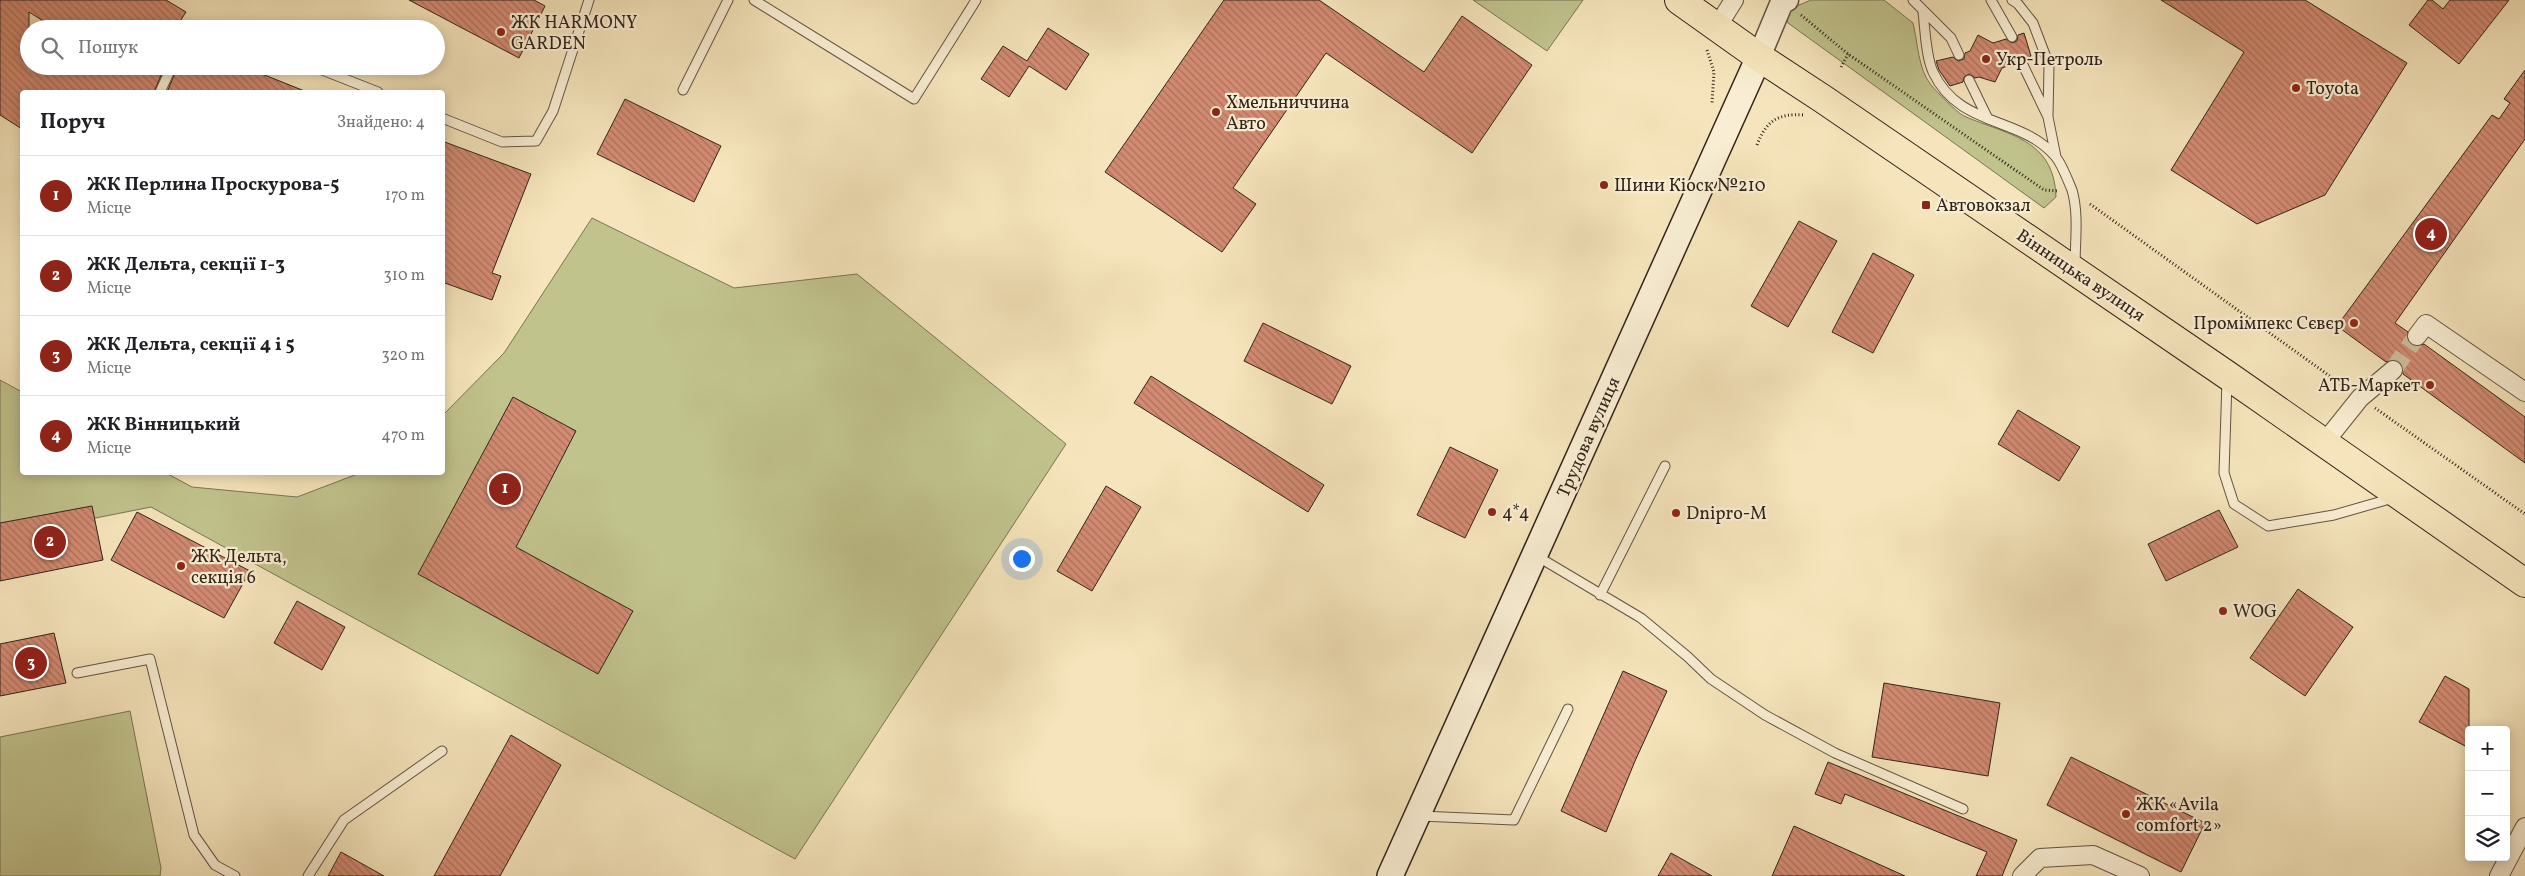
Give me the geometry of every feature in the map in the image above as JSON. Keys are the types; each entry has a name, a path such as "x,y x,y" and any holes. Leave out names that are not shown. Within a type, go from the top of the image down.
{"main road":[{"name":"Вінницька вулиця","path":"1678,0 1710,36 1759,57 1832,104 2227,375 2525,583"},
{"name":"Трудова вулиця","path":"1390,876 1759,57"}],"street":[{"path":"1710,36 1734,0"},
{"name":"Трудова вулиця","path":"1759,57 1782,2 1793,7"},
{"path":"2417,336 2426,324 2525,392"},
{"path":"2324,443 2360,398 2393,370"},
{"path":"2499,876 2525,827"},
{"path":"2022,876 2040,858 2093,855 2140,876"}],"lane":[{"path":"445,119 502,142 536,141 553,111 589,0"},
{"path":"683,90 728,0"},
{"path":"754,0 914,99 976,0"},
{"path":"1913,0 1951,38 1959,55"},
{"path":"1991,0 2012,37"},
{"path":"2012,0 2018,4 2033,23 2049,65 2050,103 2048,117"},
{"path":"1923,12 1932,71 1954,102 1988,119 2034,138 2056,157"},
{"path":"2021,61 2048,117 2056,157 2072,192 2076,224 2075,271"},
{"path":"161,90 168,75"},
{"path":"335,75 373,90"},
{"path":"1969,80 1988,119"},
{"path":"2227,375 2224,473 2234,504 2268,526 2334,515 2400,496"},
{"path":"1600,595 1665,466"},
{"path":"1535,555 1641,618 1688,657 1710,679 1765,715 1835,752 1963,809"},
{"path":"77,674 150,659 194,835 215,865 235,876"},
{"path":"1417,816 1514,820 1568,709"},
{"path":"308,876 344,820 442,751"}],"path":[{"path":"1793,7 1848,54 2044,190 2072,192 2525,514"},
{"path":"1710,36 1707,50 1714,72 1711,111"},
{"path":"1841,67 1848,54"},
{"path":"1756,145 1763,128 1775,119 1793,114 1813,117"}],"green space":[{"path":"1473,0 1583,0 1547,51"},
{"path":"1811,0 1884,0 1913,23 1923,71 1931,85 1964,116 2011,134 2037,150 2047,162 2053,177 2056,197 2044,208 1788,23 1786,16 1792,8"},
{"path":"592,218 734,288 857,274 1066,444 795,859 151,507 0,537 0,380 20,391 20,475 170,475 192,487 297,497 355,475 445,475 445,413 504,353"},
{"path":"130,711 161,868 160,876 0,876 0,737"}],"building":[{"path":"0,0 166,0 186,12 181,20 42,20 29,12 29,20 20,20 20,75 161,75 155,90 20,90 20,128 0,115"},
{"name":"ЖК HARMONY GARDEN","path":"409,0 534,0 545,6 519,58"},
{"path":"1224,0 1319,0 1424,72 1462,16 1532,65 1472,153 1326,53 1233,188 1256,204 1222,252 1105,172"},
{"path":"2161,0 2305,0 2407,63 2325,195 2257,224 2171,170 2244,52"},
{"path":"2428,0 2432,0 2443,9 2450,0 2509,0 2459,64 2409,25"},
{"path":"1048,28 1089,54 1066,90 1029,66 1009,97 981,79 1003,46 1027,61"},
{"name":"Укр-Петроль","path":"2024,33 2031,56 2027,58 2022,55 2018,56 2015,63 2002,68 1995,82 1979,77 1975,78 1969,74 1964,77 1963,82 1950,86 1939,70 1936,61 1953,57 1958,61 1964,59 1965,53 1970,51 1978,35 1993,43 2006,39 2012,43 2017,41 2018,35"},
{"path":"2525,70 2525,139 2395,323 2408,332 2407,340 2411,345 2416,347 2424,344 2525,417 2525,463 2403,374 2401,363 2392,360 2386,362 2337,326 2492,115 2499,119 2510,103 2504,99"},
{"path":"174,75 264,75 302,90 168,90"},
{"path":"625,99 721,146 694,202 597,154"},
{"path":"445,142 531,174 492,273 501,276 492,300 445,283"},
{"path":"1799,221 1837,241 1788,327 1751,306"},
{"path":"1873,253 1914,275 1873,353 1832,332"},
{"path":"1263,323 1351,366 1332,404 1244,361"},
{"path":"1151,376 1324,485 1308,512 1134,403"},
{"path":"513,397 576,431 516,547 633,611 598,674 418,574"},
{"path":"2018,410 2080,447 2059,481 1998,444"},
{"path":"1450,447 1498,470 1465,538 1417,515"},
{"path":"1106,486 1141,507 1092,591 1057,571"},
{"path":"92,506 103,560 0,581 0,523"},
{"path":"2219,510 2238,547 2166,581 2148,544"},
{"name":"ЖК Дельта, секція 6","path":"137,512 250,571 224,618 111,560"},
{"path":"2298,589 2353,627 2305,696 2250,658"},
{"path":"297,601 345,627 322,670 274,643"},
{"path":"54,633 66,683 0,696 0,644"},
{"path":"1623,671 1667,691 1635,761 1606,832 1561,811"},
{"path":"2445,676 2469,689 2469,726 2465,726 2465,746 2419,722"},
{"path":"1884,683 2000,703 1988,776 1872,757"},
{"path":"511,735 561,765 500,876 434,876"},
{"name":"ЖК «Avila comfort 2»","path":"2071,757 2205,823 2181,872 2047,805"},
{"path":"1828,762 2017,840 2002,876 1976,876 1987,852 1845,794 1841,804 1815,794"},
{"path":"1794,826 1905,876 1772,876"},
{"path":"341,852 384,876 328,876"},
{"path":"1671,853 1712,876 1658,876"}],"tunnel":[{"path":"2393,370 2417,336"}],"place":[{"name":"ЖК HARMONY GARDEN","path":"501,32"},
{"name":"Укр-Петроль","path":"1986,59"},
{"name":"Toyota","path":"2296,88"},
{"name":"Хмельниччина Авто","path":"1216,112"},
{"name":"Шини Кіоск №210","path":"1604,185"},
{"name":"Автовокзал","path":"1926,205"},
{"name":"ЖК Вінницький","path":"2431,234"},
{"name":"Промімпекс Сєвєр","path":"2354,323"},
{"name":"АТБ-Маркет","path":"2430,385"},
{"name":"ЖК Перлина Проскурова-5","path":"505,489"},
{"name":"4*4","path":"1492,512"},
{"name":"Dnipro-M","path":"1676,513"},
{"name":"ЖК Дельта, секції 1-3","path":"50,542"},
{"name":"ЖК Дельта, секція 6","path":"181,566"},
{"name":"WOG","path":"2223,611"},
{"name":"ЖК Дельта, секції 4 і 5","path":"31,663"},
{"name":"ЖК «Avila comfort 2»","path":"2126,814"}]}
